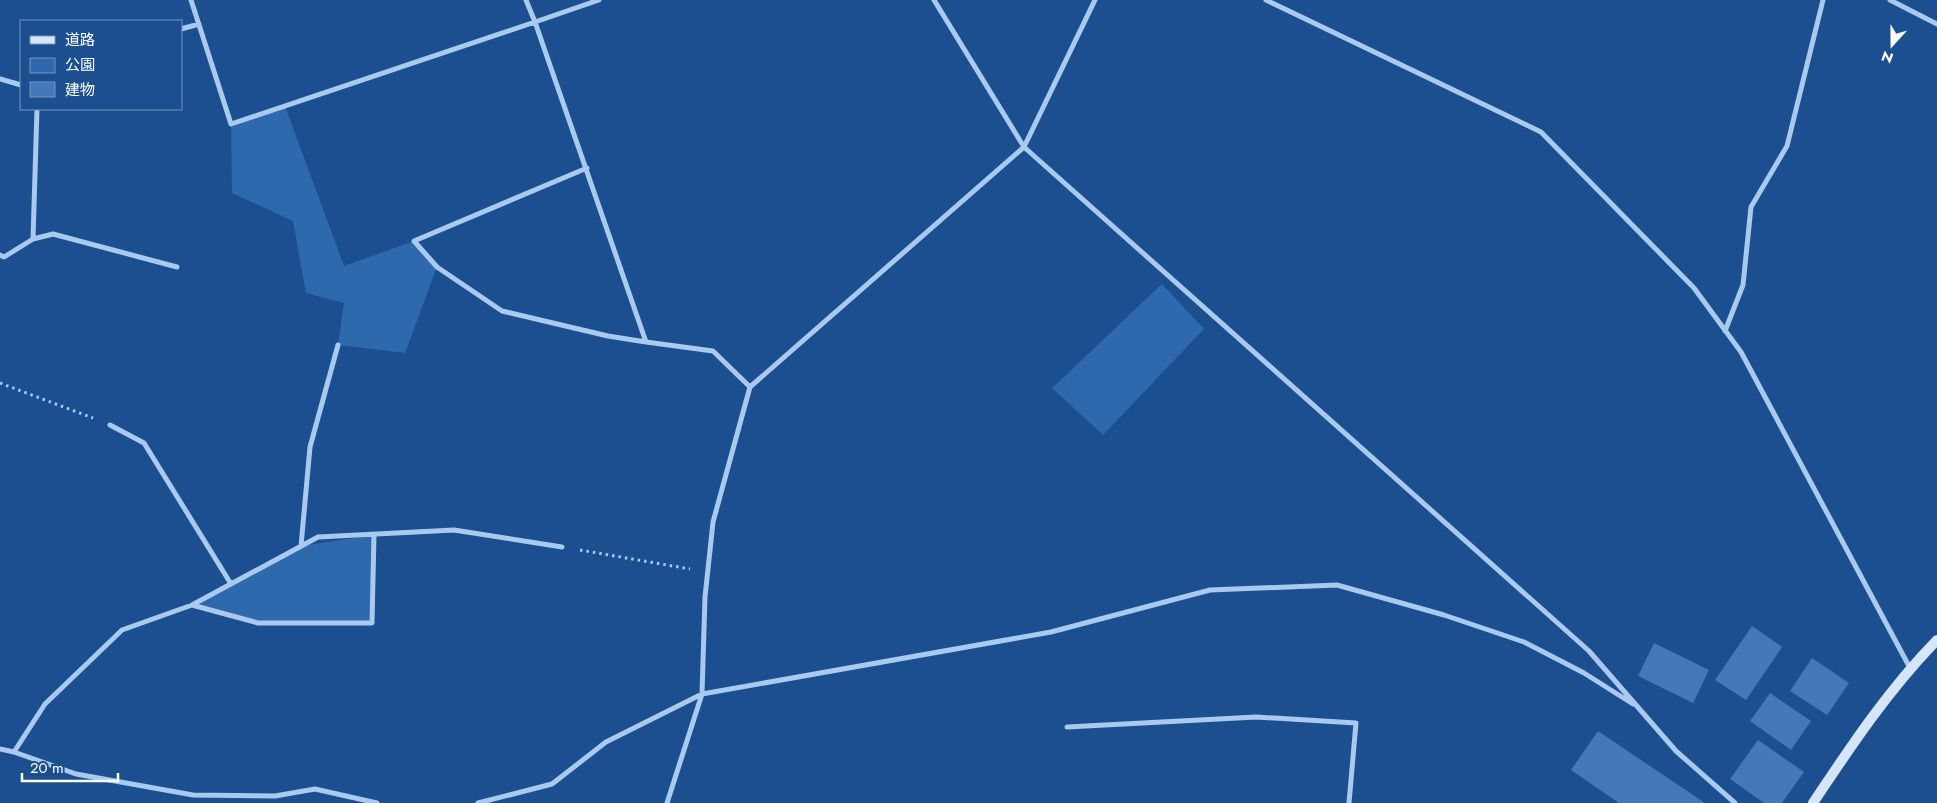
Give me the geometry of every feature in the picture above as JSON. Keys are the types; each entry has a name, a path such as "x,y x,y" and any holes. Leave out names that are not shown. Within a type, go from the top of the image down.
{"street":[{"path":"191,0 231,124 599,0"},
{"path":"526,0 646,342"},
{"path":"934,0 1024,147 1589,651 1676,751 1736,803"},
{"path":"667,803 702,694 705,597 713,522 750,387 1024,147 1094,0"},
{"path":"1266,0 1541,132 1694,288 1741,352 1910,668"},
{"path":"1725,331 1744,285 1751,207 1787,146 1823,0"},
{"path":"1890,0 1937,24"},
{"path":"182,29 199,24"},
{"path":"0,79 20,85"},
{"path":"33,239 37,110"},
{"path":"586,168 414,241 437,267 502,310 608,336 713,352 750,387"},
{"path":"0,255 4,257 33,239 53,234 177,267"},
{"path":"301,546 310,447 338,345"},
{"path":"110,425 144,443 231,584"},
{"path":"14,752 45,704 122,630 192,605 318,537 454,530 562,547"},
{"path":"192,605 258,623 372,623 374,535"},
{"path":"478,803 552,784 606,742 702,694 1051,632 1210,590 1337,585 1444,615 1524,642 1584,673 1638,707"},
{"path":"1813,803 1879,708 1910,668 1937,640"},
{"path":"1067,727 1256,717 1356,723 1349,803"},
{"path":"0,749 14,752 76,774 192,795 276,796 315,789 377,803"}],"path":[{"path":"0,383 110,425"},
{"path":"562,547 707,572"}],"green space":[{"path":"285,106 344,266 414,241 437,267 405,353 338,345 344,303 306,293 293,221 232,193 231,124"},
{"path":"1162,284 1204,329 1103,435 1052,388"},
{"path":"374,535 372,623 258,623 192,605 301,546"}],"building":[{"path":"1752,626 1782,647 1746,700 1715,680"},
{"path":"1654,643 1709,670 1693,703 1638,676"},
{"path":"1812,658 1849,683 1827,715 1790,691"},
{"path":"1770,693 1811,721 1791,750 1750,721"},
{"path":"1598,731 1705,803 1619,803 1571,770"},
{"path":"1758,740 1804,772 1782,803 1764,803 1730,779"}]}
